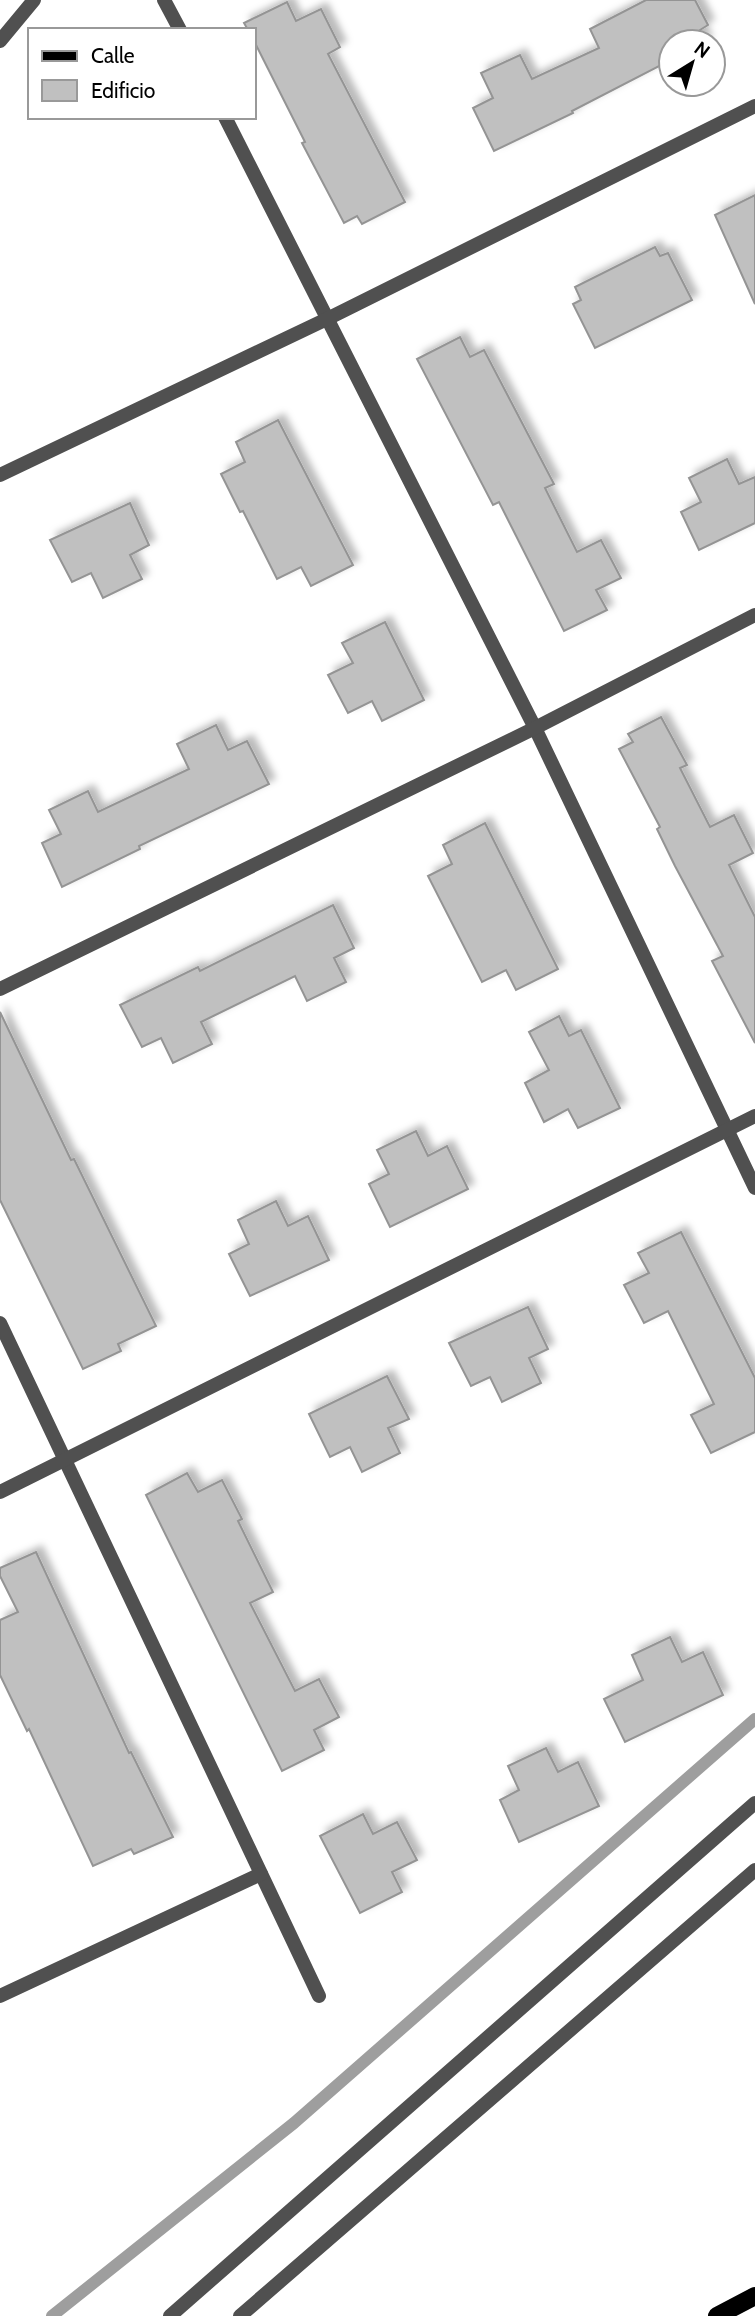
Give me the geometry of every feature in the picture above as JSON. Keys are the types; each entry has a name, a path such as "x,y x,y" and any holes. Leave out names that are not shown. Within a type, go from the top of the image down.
{"main road":[{"path":"717,2316 755,2296"}],"street":[{"path":"0,41 34,0"},
{"path":"164,0 179,28"},
{"path":"0,475 329,318 755,106"},
{"path":"226,119 535,728 755,1188"},
{"path":"0,989 535,728 755,615"},
{"path":"0,1492 755,1116"},
{"path":"0,1323 319,1996"},
{"path":"170,2316 755,1803"},
{"path":"240,2316 755,1870"},
{"path":"0,1996 261,1874"}],"building":[{"path":"646,0 695,0 708,25 703,28 657,28 657,67 572,111 573,113 494,151 473,108 493,98 481,73 520,55 532,79 599,48 590,29"},
{"path":"287,2 296,21 321,9 340,47 328,54 405,202 362,224 357,216 344,223 302,143 305,142 256,45 256,28 247,28 244,23"},
{"path":"755,195 755,304 715,215"},
{"path":"655,247 660,256 668,253 692,300 595,348 573,304 581,300 575,287"},
{"path":"460,337 470,357 484,350 554,484 545,488 577,552 601,540 621,578 596,590 607,610 564,631 499,502 493,505 417,359"},
{"path":"278,420 353,565 311,586 301,567 277,579 221,474 245,462 236,442"},
{"path":"727,459 739,484 755,477 755,523 699,550 681,512 701,502 689,478"},
{"path":"130,503 149,545 130,555 142,579 103,598 91,573 72,582 50,540"},
{"path":"385,622 424,700 382,721 372,701 348,713 328,675 353,663 342,643"},
{"path":"661,717 687,765 680,768 710,827 734,815 753,853 729,865 755,917 755,1043 712,961 723,956 675,866 657,829 660,827 619,749 633,742 628,734"},
{"path":"216,725 228,750 247,741 269,784 139,846 140,849 62,887 42,843 61,834 49,810 88,791 98,812 189,769 177,744"},
{"path":"485,823 558,969 516,990 506,970 482,982 428,876 452,864 443,845"},
{"path":"333,905 354,948 334,958 346,982 307,1001 295,976 201,1022 212,1044 173,1063 161,1038 142,1047 120,1005 198,967 200,971"},
{"path":"0,1012 71,1160 74,1159 156,1326 118,1344 121,1351 83,1369 0,1200"},
{"path":"559,1016 569,1036 581,1030 620,1108 578,1128 568,1109 544,1122 525,1083 549,1070 529,1032"},
{"path":"416,1131 428,1156 447,1146 468,1189 390,1227 369,1184 389,1174 377,1150"},
{"path":"276,1201 288,1226 308,1216 329,1260 250,1296 229,1254 249,1244 238,1220"},
{"path":"681,1232 755,1378 755,1432 711,1453 691,1415 714,1404 668,1311 644,1323 624,1285 649,1273 638,1253"},
{"path":"528,1307 548,1349 529,1358 541,1383 502,1402 490,1377 471,1386 449,1343"},
{"path":"387,1376 409,1419 388,1428 400,1453 362,1472 350,1447 330,1457 309,1414"},
{"path":"187,1473 198,1492 222,1480 242,1519 238,1521 273,1592 250,1603 295,1691 319,1679 339,1717 314,1730 324,1750 282,1771 146,1495"},
{"path":"36,1552 129,1753 131,1752 173,1837 134,1854 131,1849 93,1866 29,1729 27,1731 0,1675 0,1620 18,1612 0,1576 0,1568"},
{"path":"670,1637 682,1662 703,1652 723,1695 625,1742 604,1699 643,1680 632,1655"},
{"path":"546,1748 558,1772 578,1762 599,1806 519,1842 500,1800 519,1790 508,1766"},
{"path":"363,1814 373,1834 397,1822 417,1860 392,1872 402,1892 360,1913 320,1836"}],"waterway":[{"path":"52,2316 294,2123 755,1719"}]}
